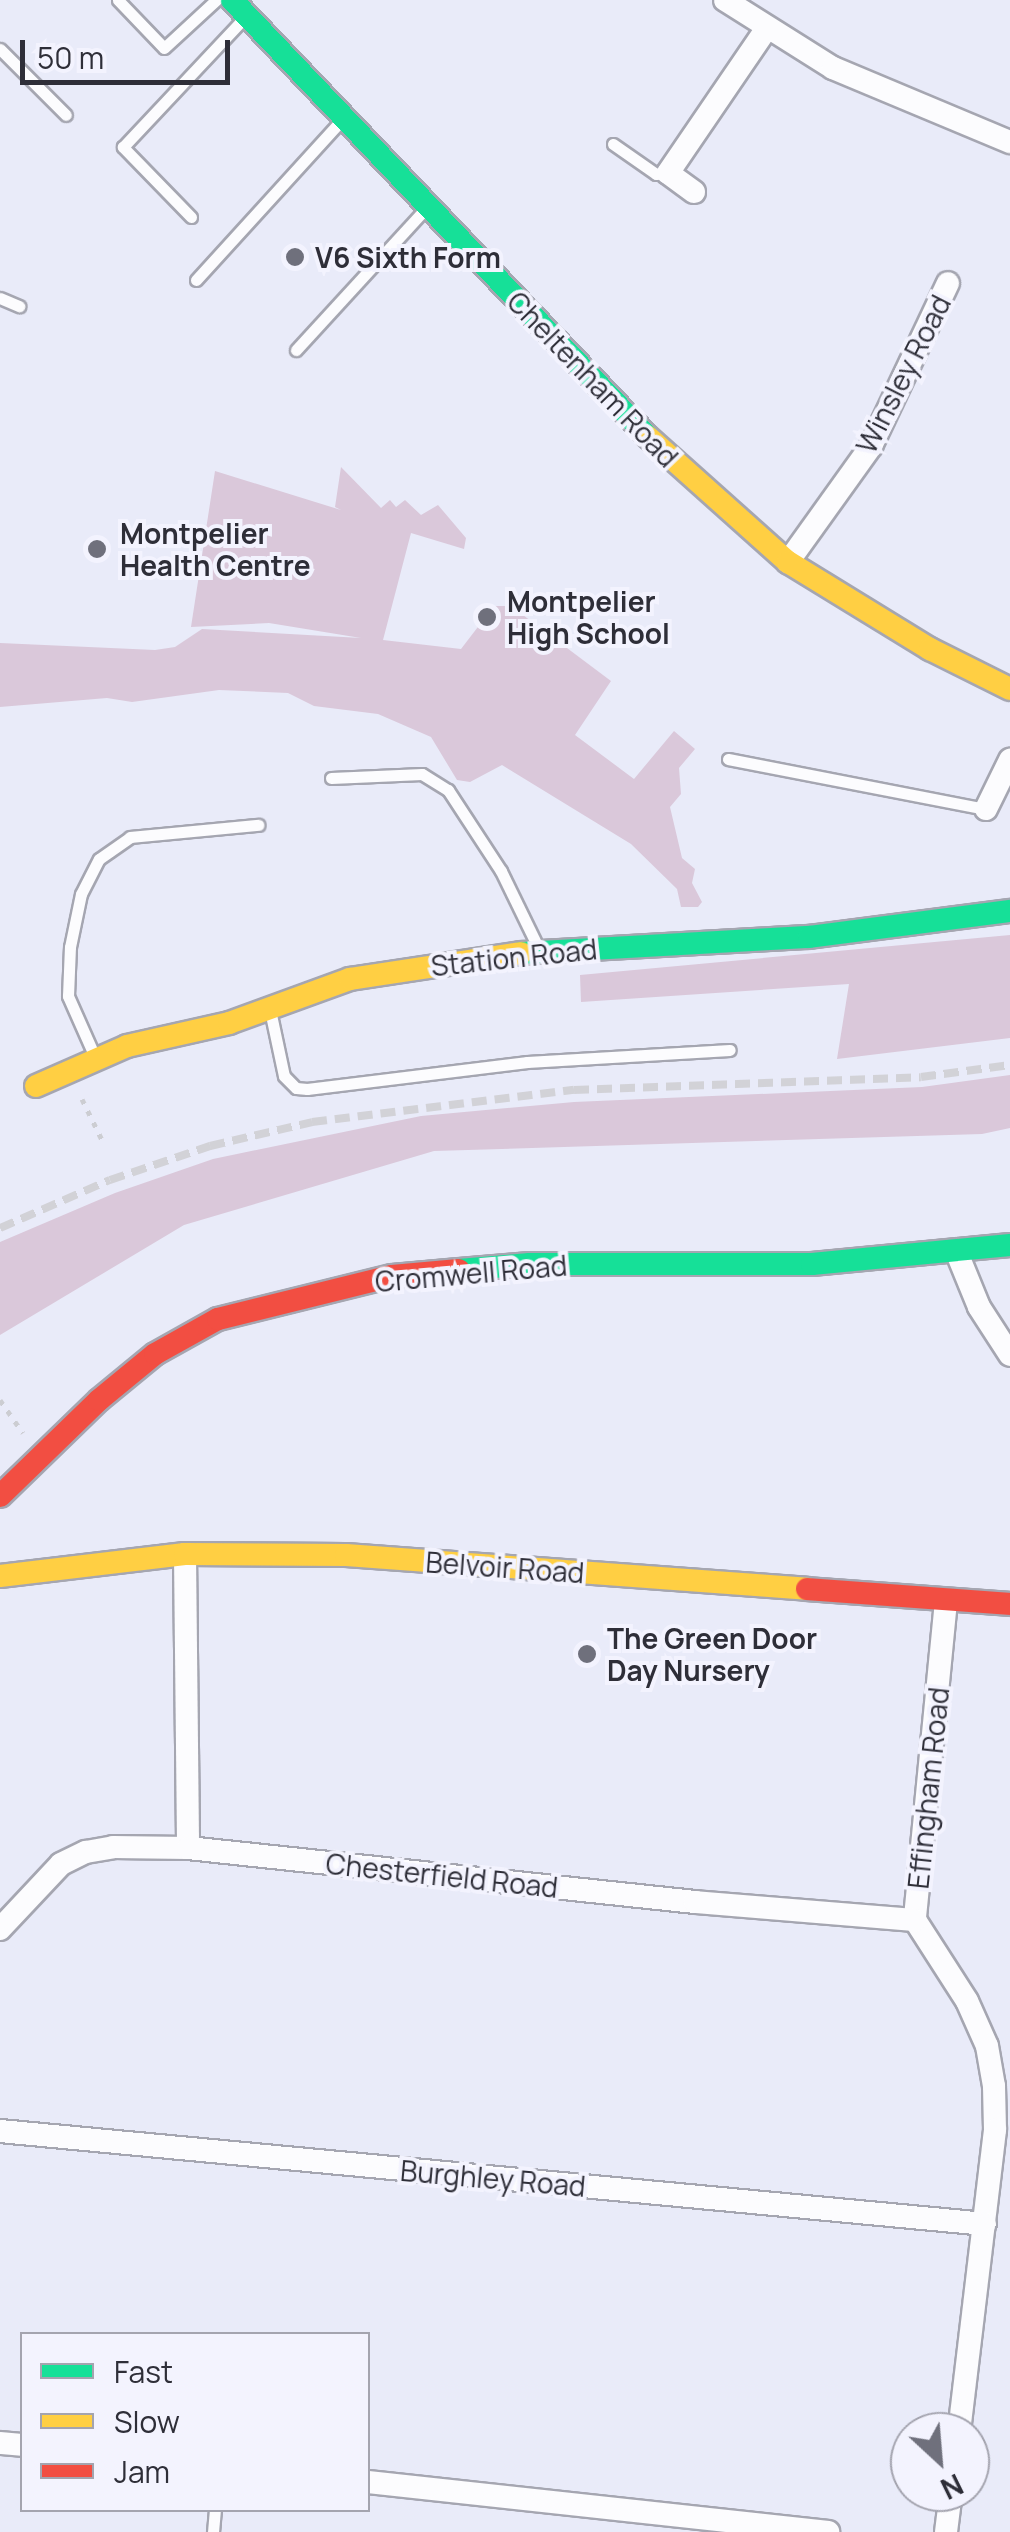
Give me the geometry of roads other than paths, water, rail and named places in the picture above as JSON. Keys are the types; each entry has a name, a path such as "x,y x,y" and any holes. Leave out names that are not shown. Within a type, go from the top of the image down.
{"street":[{"path":"725,0 767,28 890,95 1010,142"},
{"name":"Cheltenham Road","path":"239,8 671,461 788,562 930,649 1010,688"},
{"path":"694,192 668,173 767,28"},
{"name":"Winsley Road","path":"788,562 871,446 948,283"},
{"path":"986,809 1010,760"},
{"name":"Station Road","path":"36,1086 96,1056 270,1010 350,979 539,950 809,937 1010,911"},
{"name":"Cromwell Road","path":"0,1496 156,1354 218,1320 392,1276 530,1264 812,1264 1010,1245"},
{"path":"957,1253 980,1308 1010,1355"},
{"path":"185,1554 188,1848"},
{"name":"Belvoir Road","path":"0,1576 185,1554 346,1555 1010,1604"},
{"name":"Effingham Road","path":"946,1601 915,1920 967,2001 987,2046 995,2130 962,2412"},
{"name":"Chesterfield Road","path":"0,1929 61,1864 86,1852 113,1847 188,1848 696,1902 915,1920"},
{"name":"Burghley Road","path":"0,2131 985,2224"},
{"path":"370,2482 828,2532"}],"lane":[{"path":"118,0 164,48 216,0"},
{"path":"191,217 123,148 239,8"},
{"path":"0,49 66,115"},
{"path":"196,280 342,118"},
{"path":"613,144 656,174 668,173"},
{"path":"296,350 426,208"},
{"path":"0,298 19,306"},
{"path":"728,759 986,809"},
{"path":"331,778 422,774 448,790 501,871 539,950"},
{"path":"96,1056 68,996 70,948 81,894 99,860 130,838 258,825"},
{"path":"270,1010 284,1076 296,1088 307,1089 527,1062 730,1050"}],"railway":[{"path":"0,1228 110,1180 210,1146 312,1122 574,1090 921,1077 1010,1065"}],"place":[{"name":"V6 Sixth Form","path":"295,257"},
{"name":"Montpelier Health Centre","path":"97,549"},
{"name":"Montpelier High School","path":"487,617"},
{"name":"The Green Door Day Nursery","path":"587,1654"}]}
